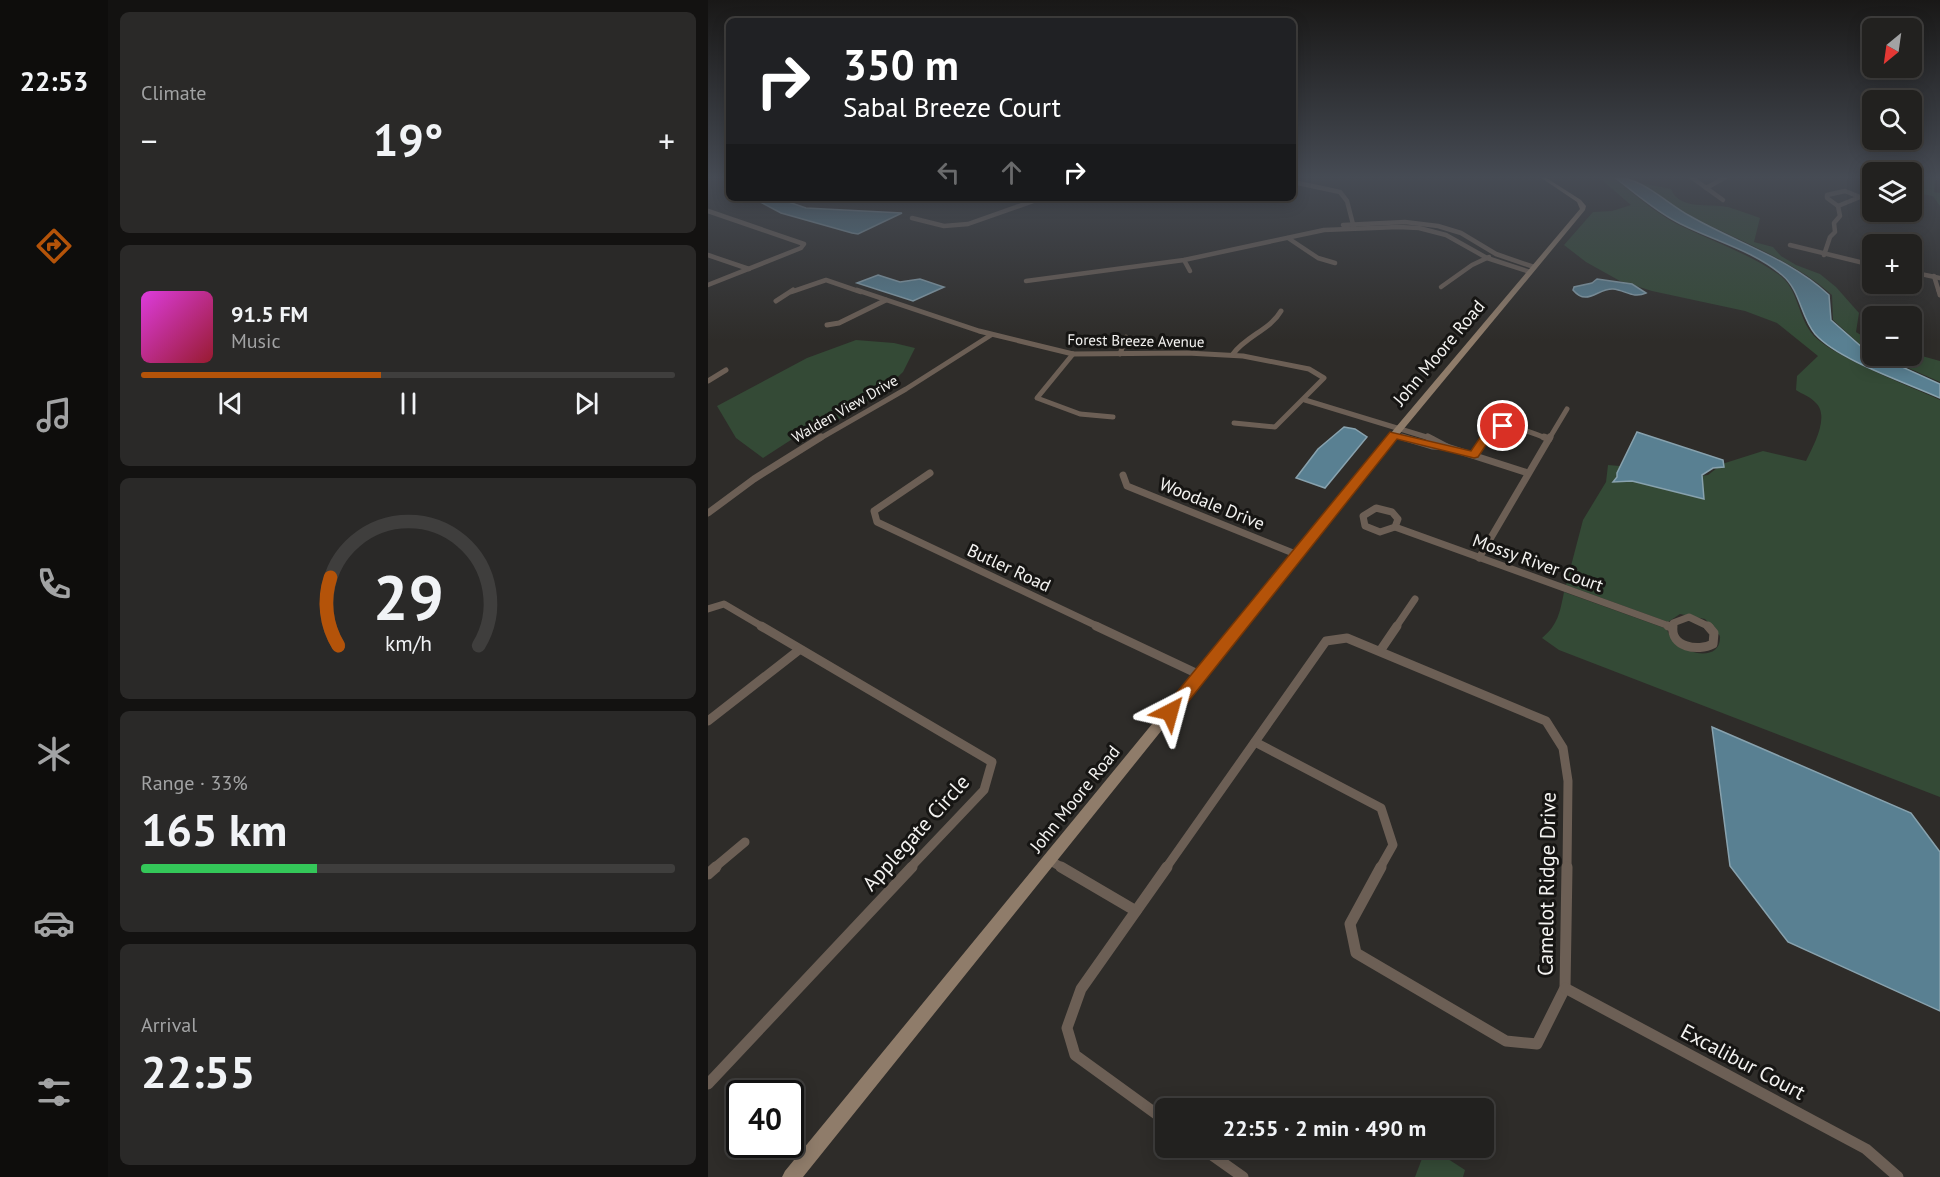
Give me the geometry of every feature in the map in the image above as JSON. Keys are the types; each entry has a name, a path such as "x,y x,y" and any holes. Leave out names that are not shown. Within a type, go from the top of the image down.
{"street":[{"path":"708,285 801,248 804,244 768,232"},
{"path":"1026,281 1184,260 1315,232"},
{"path":"1435,232 1450,237 1487,258 1532,270"},
{"path":"1457,232 1496,254 1532,270"},
{"name":"John Moore Road","path":"791,1177 1397,432 1563,232"},
{"path":"1824,255 1830,237 1835,232"},
{"path":"1288,238 1318,258 1335,263"},
{"path":"1790,245 1862,263"},
{"path":"1440,287 1496,254"},
{"path":"708,255 749,270"},
{"path":"1184,260 1190,271"},
{"path":"1922,274 1937,277 1940,296"},
{"name":"Forest Breeze Avenue","path":"776,301 799,287 826,280 991,335 1073,354 1233,354 1279,361 1322,375 1322,382 1275,427 1234,423"},
{"path":"827,325 839,323 886,300"},
{"path":"1233,354 1250,337 1275,321 1281,311"},
{"name":"Walden View Drive","path":"708,500 711,511 754,479 906,389 991,335"},
{"path":"1120,354 1126,337"},
{"path":"1073,354 1037,398 1080,414 1113,417"},
{"path":"708,381 726,370"},
{"path":"1305,400 1528,473"},
{"path":"1479,558 1566,409"},
{"path":"1474,455 1489,432 1497,426 1508,426 1549,439"},
{"name":"Butler Road","path":"930,472 874,511 877,522 1200,675"},
{"name":"Woodale Drive","path":"1123,475 1127,486 1298,555"},
{"path":"1376,508 1388,510 1398,519 1395,527 1386,531 1375,531 1365,526 1363,516 1376,508"},
{"name":"Mossy River Court","path":"1395,527 1672,627"},
{"path":"1380,651 1415,599"},
{"name":"Applegate Circle","path":"708,609 724,604 799,651 992,762 984,790 708,1084"},
{"path":"1682,618 1695,619 1712,630 1715,640 1709,648 1688,646 1675,638 1672,627 1682,618"},
{"name":"Camelot Ridge Drive","path":"1155,1113 1075,1055 1067,1028 1081,989 1326,641 1347,639 1380,651 1546,721 1563,748 1568,781 1565,988 1537,1044 1506,1041 1356,953 1350,924 1393,845 1381,808 1255,742"},
{"path":"708,721 799,651"},
{"path":"708,874 745,842"},
{"path":"1049,860 1136,911"},
{"name":"Excalibur Court","path":"1565,988 1866,1149 1898,1177"},
{"path":"1216,1158 1243,1177"}],"green space":[{"path":"1575,232 1694,232 1766,266 1785,280 1808,328 1825,345 1862,366 1940,400 1940,797 1559,650 1542,638 1555,623 1564,592 1667,629 1671,637 1686,650 1696,653 1713,651 1719,645 1720,636 1705,619 1680,614 1668,622 1566,585 1583,520 1606,482 1608,465 1655,469 1687,478 1708,475 1722,464 1763,451 1806,461 1821,424 1820,409 1816,403 1796,390 1797,376 1818,356 1777,323 1745,311 1652,291 1620,281 1586,262 1564,245"},
{"path":"1724,232 1757,232 1754,242 1773,247 1781,256 1796,265 1820,274 1836,287 1859,313 1856,332 1862,336 1862,346 1833,320 1832,295 1783,261"},
{"path":"856,340 894,343 915,348 903,372 883,391 839,419 797,436 763,458 736,438 717,406 807,358"},
{"path":"1922,356 1940,361 1940,382 1904,366 1922,366"},
{"path":"1422,1158 1446,1158 1465,1170 1463,1177 1415,1177"}],"water":[{"path":"1699,232 1720,232 1762,252 1797,271 1829,295 1831,320 1862,347 1862,365 1826,344 1815,334 1788,281 1771,266"},
{"path":"878,275 900,282 920,279 944,287 913,301 857,283"},
{"path":"1597,279 1632,284 1646,293 1633,295 1608,289 1583,297 1573,290 1574,287 1592,283"},
{"path":"1865,366 1900,366 1940,384 1940,398"},
{"path":"1344,427 1355,429 1367,437 1325,488 1296,478 1318,449"},
{"path":"1637,432 1723,460 1724,467 1713,468 1702,475 1704,499 1632,481 1613,482"},
{"path":"1712,727 1911,813 1940,852 1940,1011 1788,942 1730,866"}],"route":[{"path":"1170,712 1394,435 1474,455 1492,428 1503,426"}]}
